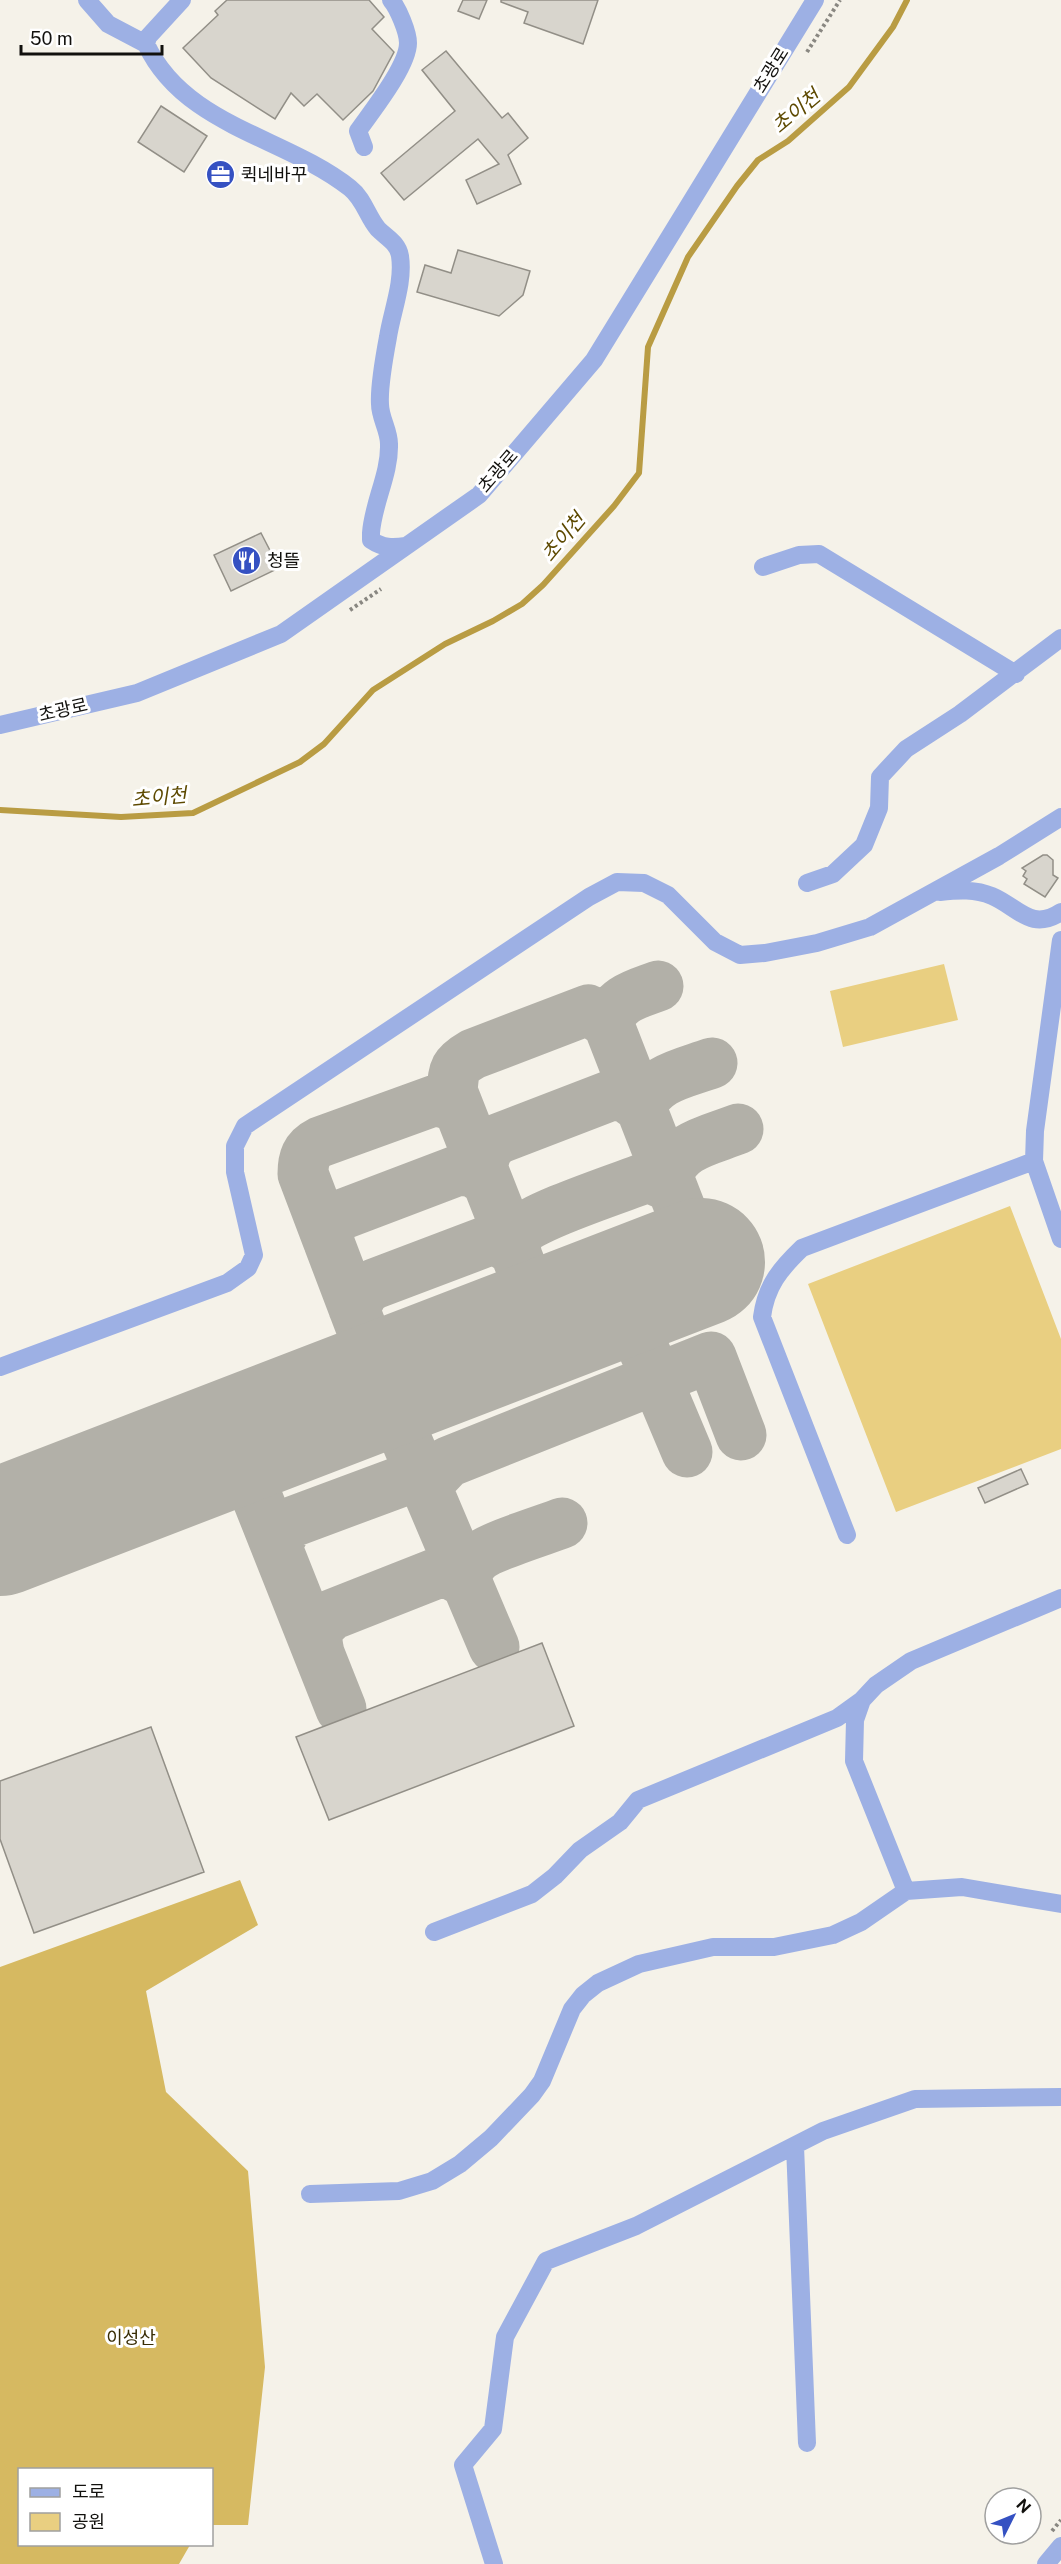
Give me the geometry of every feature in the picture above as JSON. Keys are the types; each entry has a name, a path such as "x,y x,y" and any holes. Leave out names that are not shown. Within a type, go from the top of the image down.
{"street":[{"path":"87,0 108,24 147,41 169,78 208,111 305,160 350,188 361,199 378,229 397,245 400,256 400,275 388,335 380,400 389,445 371,540 392,548 406,546"},
{"path":"147,41 182,0"},
{"path":"364,147 358,131 397,75 408,43 398,8 392,0"},
{"name":"초광로","path":"0,725 137,693 280,633 478,495 594,360 815,0"},
{"path":"763,567 799,555 819,554 1016,674"},
{"path":"807,883 833,874 864,845 879,808 880,777 906,749 1016,674 1061,638"},
{"path":"0,1367 227,1283 248,1268 254,1256 235,1172 235,1146 245,1126 579,904 617,882 644,883 668,896 715,942 740,955 765,953 817,944 870,927 999,856 1061,817"},
{"path":"932,893 970,890 994,897 1020,915 1033,919 1045,920 1061,912"},
{"path":"1061,940 1035,1131 1034,1161 1061,1239"},
{"path":"847,1534 762,1317 764,1298 781,1268 802,1248 1034,1161"},
{"path":"434,1932 532,1894 555,1876 580,1850 620,1822 638,1800 829,1722 862,1700 876,1685 911,1662 1061,1598"},
{"path":"862,1700 855,1720 854,1761 906,1891"},
{"path":"310,2194 399,2191 432,2181 460,2164 491,2138 532,2096 542,2081 572,2009 583,1995 617,1973 667,1956 713,1947 774,1947 833,1935 861,1922 906,1891 962,1887 1061,1904"},
{"path":"495,2564 463,2465 494,2430 505,2337 546,2261 636,2226 824,2131 915,2099 1061,2097"},
{"path":"795,2145 807,2443"},
{"path":"1046,2564 1061,2546"}],"path":[{"path":"802,60 840,0"},
{"path":"340,616 387,584"}],"green space":[{"path":"944,964 958,1020 843,1047 830,991"},
{"path":"1010,1206 1061,1339 1061,1449 896,1512 808,1284"},
{"name":"이성산","path":"240,1880 258,1925 146,1991 166,2092 248,2171 265,2367 248,2525 213,2525 213,2468 18,2468 18,2546 189,2546 179,2564 0,2564 0,1967"}],"building":[{"path":"227,0 369,0 384,17 372,29 394,52 373,91 343,120 317,94 304,106 291,93 275,119 211,78 183,48 218,15 215,11"},
{"path":"463,0 487,0 479,19 458,11"},
{"path":"501,0 598,0 583,44 524,23 528,12 501,2"},
{"path":"446,51 502,118 508,113 528,138 508,155 521,184 477,204 466,180 499,164 478,139 404,200 381,173 455,111 422,70"},
{"path":"161,106 207,136 184,172 138,142"},
{"path":"458,250 530,271 523,295 499,316 417,292 425,265 451,273"},
{"name":"청뜰","path":"261,533 279,568 231,591 214,555"},
{"path":"1043,855 1053,860 1053,875 1058,878 1045,897 1024,884 1027,879 1023,876 1026,871 1022,868"},
{"path":"1021,1469 1028,1484 985,1503 978,1488"},
{"path":"542,1643 574,1726 329,1820 296,1737"},
{"path":"151,1727 204,1872 34,1933 0,1839 0,1781"}],"waterway":[{"name":"초이천","path":"0,810 121,817 193,813 300,762 324,744 373,690 445,644 522,604 543,585 614,506 639,473 648,347 688,257 737,186 758,160 788,141 849,87 893,27 907,0"}],"taxiway":[{"path":"608,1023 621,1002 658,986"},
{"path":"543,1323 452,1091 456,1068 473,1054 588,1010 608,1023 701,1262"},
{"path":"482,1167 486,1151 495,1140 612,1095 626,1097 640,1107 646,1097 661,1083 712,1063"},
{"path":"460,1112 451,1105 436,1100 320,1142 306,1155 303,1174 383,1385 494,1647"},
{"path":"668,1177 672,1166 686,1151 738,1129"},
{"path":"328,1240 331,1224 338,1216 459,1170 474,1172 487,1181"},
{"path":"516,1252 517,1234 524,1227 556,1212 645,1178 671,1187"},
{"path":"354,1309 364,1290 374,1284 490,1240 501,1242 516,1252"},
{"path":"620,1293 687,1452"},
{"path":"429,1494 431,1480 448,1462 711,1357 741,1435"},
{"path":"235,1442 341,1709"},
{"path":"277,1546 285,1529 292,1522 405,1480 413,1480 426,1487"},
{"path":"467,1583 470,1566 483,1554 562,1523"},
{"path":"319,1653 318,1632 331,1615 440,1572 453,1575 467,1583"}],"runway":[{"path":"0,1532 701,1262"}],"place":[{"name":"퀵네바꾸","path":"220,175"},
{"name":"청뜰","path":"246,561"}]}
